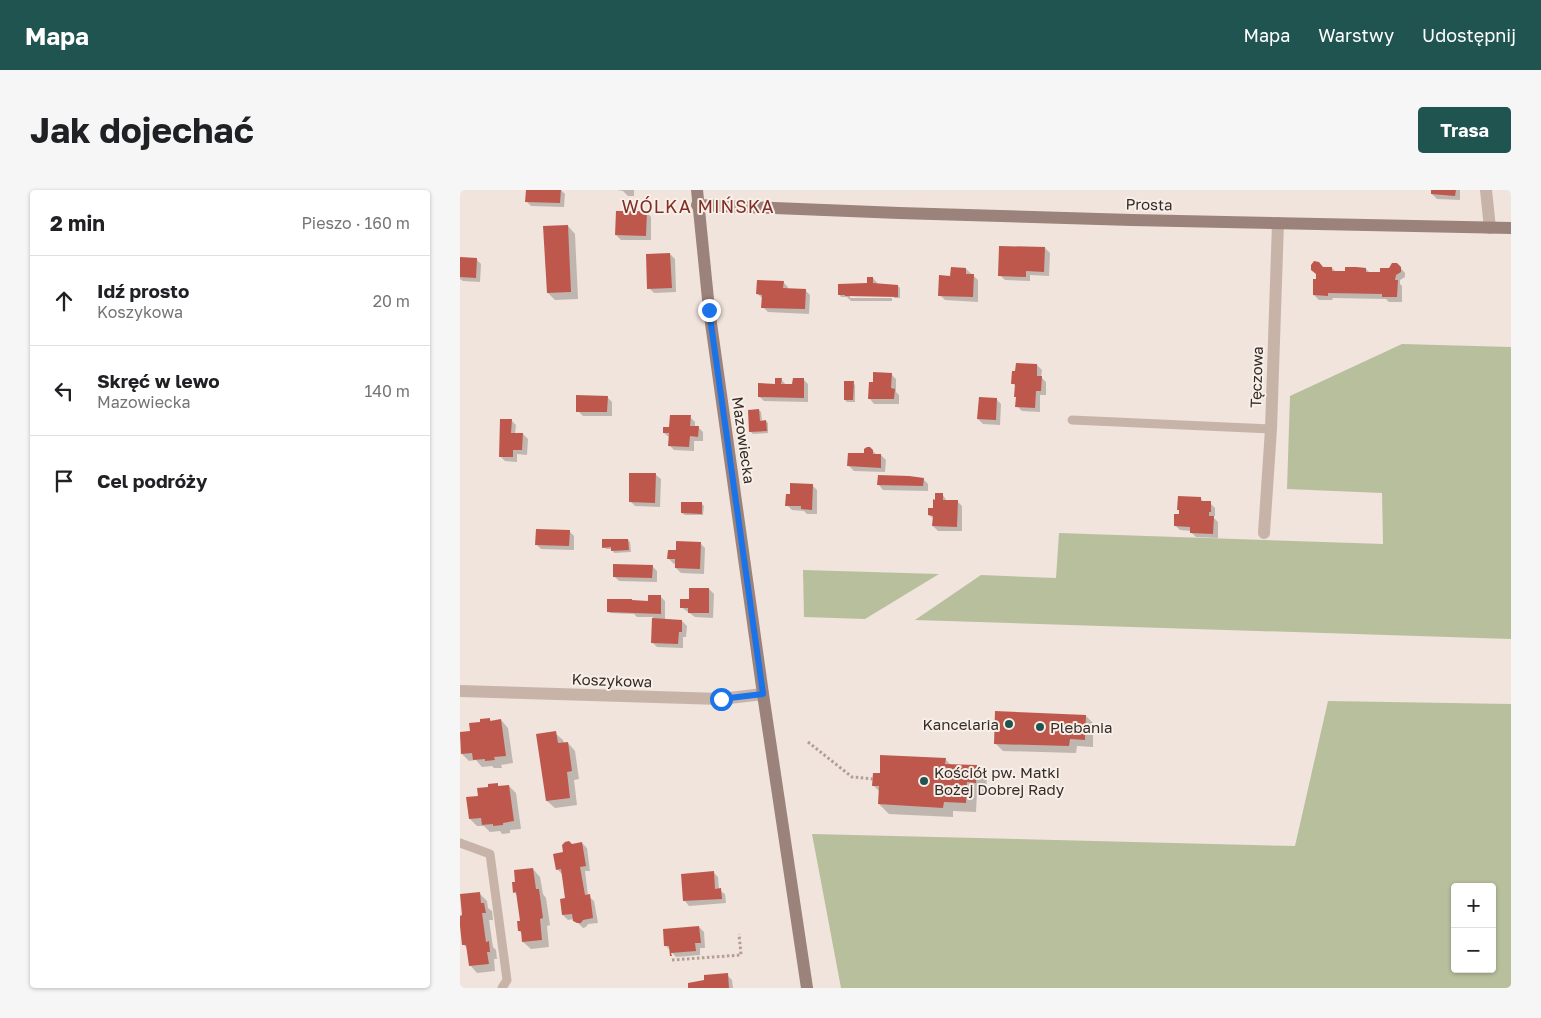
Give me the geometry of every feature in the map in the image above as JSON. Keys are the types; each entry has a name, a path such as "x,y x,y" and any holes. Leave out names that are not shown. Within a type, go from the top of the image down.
{"street":[{"name":"Mazowiecka","path":"697,190 709,310 807,988"},
{"path":"1486,190 1490,228"},
{"name":"Prosta","path":"697,205 908,213 1511,228"},
{"name":"Tęczowa","path":"1264,533 1271,429 1278,222"},
{"name":"Koszykowa","path":"460,691 721,699 763,694"}],"lane":[{"path":"1072,420 1271,429"},
{"path":"460,843 490,854 507,980 502,988"}],"path":[{"path":"808,742 852,777 873,779"},
{"path":"672,960 741,955 738,934"}],"green space":[{"path":"1402,344 1511,347 1511,639 915,620 981,575 1056,578 1059,533 1383,544 1382,493 1287,489 1290,396"},
{"path":"803,570 939,574 865,619 804,617"},
{"path":"1328,701 1511,704 1511,988 841,988 812,834 1295,846"}],"building":[{"path":"526,190 561,190 560,203 525,202"},
{"path":"1431,190 1456,190 1455,196 1431,194"},
{"path":"616,211 647,211 646,236 615,235"},
{"path":"568,225 571,292 547,293 543,226"},
{"path":"999,246 1045,247 1044,272 1026,271 1026,277 998,276"},
{"path":"670,253 672,288 647,289 646,254"},
{"path":"460,257 477,258 476,278 460,277"},
{"path":"1314,261 1319,262 1323,267 1332,267 1332,271 1345,271 1345,267 1356,267 1366,268 1366,272 1380,272 1380,268 1389,268 1392,263 1397,263 1401,267 1401,272 1396,275 1395,280 1398,280 1397,297 1382,297 1382,294 1328,293 1328,296 1313,295 1313,279 1316,279 1316,274 1311,270 1311,265"},
{"path":"951,267 966,268 966,274 974,274 973,297 938,296 939,275 950,276"},
{"path":"867,277 873,277 873,283 898,285 898,297 838,295 838,284 867,283"},
{"path":"757,280 784,281 783,288 806,289 805,309 761,308 762,295 756,294"},
{"path":"1016,363 1037,364 1037,376 1042,376 1041,391 1036,391 1035,408 1015,407 1015,384 1011,384 1012,371 1015,371"},
{"path":"873,372 892,373 891,388 895,389 894,399 868,399 869,382 873,382"},
{"path":"775,378 782,378 781,384 792,384 793,378 804,378 804,398 758,397 758,383 775,384"},
{"path":"844,381 854,381 853,400 844,400"},
{"path":"576,395 608,396 607,412 576,412"},
{"path":"979,397 997,398 996,420 977,419"},
{"path":"759,409 760,421 766,420 767,431 749,432 748,410"},
{"path":"670,415 691,415 690,426 699,426 698,437 690,436 689,447 668,446 669,433 663,433 663,427 669,427"},
{"path":"500,419 512,419 511,433 523,433 522,450 513,450 513,457 499,457"},
{"path":"867,447 873,450 873,454 881,454 881,468 847,466 848,453 864,453 864,449"},
{"path":"629,473 656,473 655,503 629,502"},
{"path":"878,475 924,478 923,486 877,485"},
{"path":"790,483 813,484 812,510 801,509 801,506 785,506 786,494 790,494"},
{"path":"935,493 943,493 943,500 958,500 957,527 932,526 933,516 928,515 928,508 933,508"},
{"path":"1178,496 1201,497 1201,501 1211,501 1209,516 1214,516 1213,534 1190,533 1190,527 1174,526 1174,514 1179,514 1179,510 1177,510"},
{"path":"681,502 702,502 702,514 681,513"},
{"path":"536,529 570,530 569,546 535,545"},
{"path":"602,539 628,539 629,550 611,551 611,547 602,548"},
{"path":"676,541 701,542 700,569 675,568 675,559 667,559 668,550 676,550"},
{"path":"613,564 653,565 652,578 613,577"},
{"path":"689,588 709,588 709,613 688,613 688,608 680,608 680,599 689,599"},
{"path":"648,595 661,595 661,614 607,612 607,599 648,601"},
{"path":"652,618 682,620 682,632 679,632 678,644 651,643"},
{"name":"Plebania","path":"995,711 1086,715 1085,740 1070,739 1069,746 994,744"},
{"path":"490,718 490,721 501,719 506,756 494,757 495,760 485,761 485,759 473,760 472,753 461,754 460,732 470,731 469,723 480,722 480,719"},
{"path":"556,731 558,743 568,742 572,771 567,772 570,798 546,801 536,734"},
{"name":"Kościół pw. Matki Bożej Dobrej Rady","path":"880,755 946,758 945,764 977,765 976,783 967,782 966,803 944,802 943,808 878,804 879,786 872,786 873,773 880,773"},
{"path":"498,783 498,786 509,785 514,821 493,826 493,824 482,825 481,818 469,819 466,797 478,796 477,788 488,787 488,784"},
{"path":"569,841 572,844 582,842 586,866 580,867 585,895 590,894 593,918 583,920 581,923 573,921 572,914 562,915 560,899 565,898 561,869 556,870 553,854 563,852 562,845"},
{"path":"533,868 536,889 539,889 543,918 540,919 542,940 522,942 521,931 518,931 517,921 520,921 516,892 513,893 512,882 515,882 514,870"},
{"path":"714,871 715,889 721,888 722,899 683,901 681,874"},
{"path":"480,892 481,903 484,903 486,913 482,913 486,942 489,941 490,952 487,952 489,964 469,966 466,945 462,945 460,894"},
{"path":"699,926 701,943 695,943 696,951 671,953 672,956 670,956 669,946 664,946 663,929"},
{"path":"728,973 729,988 688,988 688,983 704,980 704,975"}],"place":[{"name":"Kancelaria","path":"1009,724"},
{"name":"Plebania","path":"1040,727"},
{"name":"Kościół pw. Matki Bożej Dobrej Rady","path":"924,781"}],"district":[{"name":"WÓLKA MIŃSKA","path":"698,206"}],"route":[{"path":"709,310 763,694 721,699"}]}
